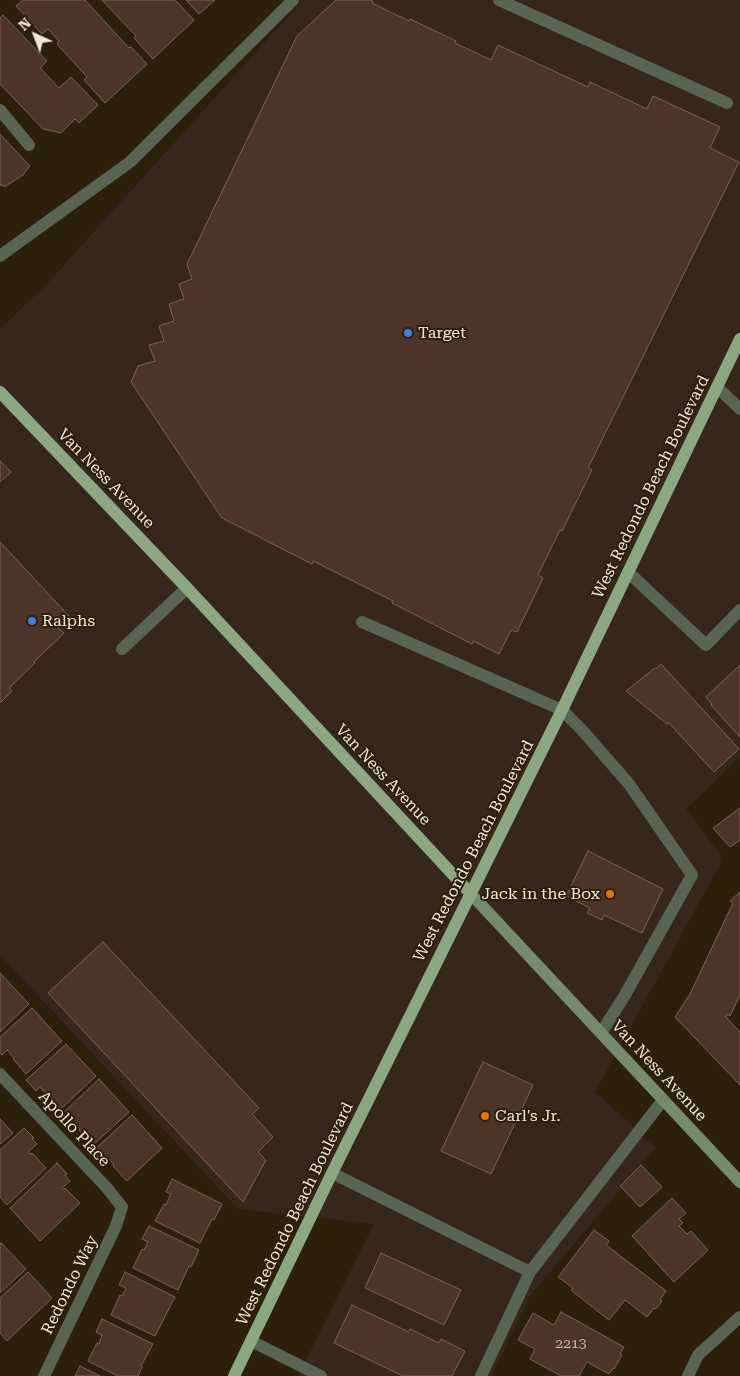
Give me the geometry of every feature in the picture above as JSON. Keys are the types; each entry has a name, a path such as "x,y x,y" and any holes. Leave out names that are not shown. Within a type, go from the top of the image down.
{"main road":[{"name":"West Redondo Beach Boulevard","path":"234,1376 332,1173 562,710 740,339"},
{"name":"Van Ness Avenue","path":"0,392 187,588 740,1182"}],"street":[{"path":"0,256 130,162 293,0"},
{"path":"498,0 727,104"},
{"path":"0,110 29,145"},
{"path":"717,387 740,409"},
{"path":"628,572 706,645 740,610"},
{"path":"122,650 187,588"},
{"path":"362,622 562,710 629,784 692,875 625,995 601,1033"},
{"name":"Apollo Place","path":"0,1074 107,1188 122,1207"},
{"path":"481,1376 530,1272 664,1100"},
{"path":"332,1173 530,1272"},
{"name":"Redondo Way","path":"44,1376 116,1226 122,1207"},
{"path":"688,1376 698,1355 740,1317"},
{"path":"250,1341 321,1376"}],"shaded area":[{"path":"303,0 740,0 740,757 686,809 723,859 595,1092 656,1147 529,1297 492,1376 298,1376 374,1224 238,1209 0,955 0,329 46,285"}],"building":[{"path":"23,0 85,0 129,48 131,47 147,64 105,103 84,80 87,77 57,44 59,41 48,29 42,34 16,6"},
{"path":"102,0 175,0 194,20 153,59 134,38 136,36"},
{"path":"186,0 215,0 199,14"},
{"name":"Target","path":"336,0 371,0 373,1 372,3 456,41 455,43 491,60 498,45 588,87 590,82 647,109 653,96 720,127 710,148 739,162 588,468 592,470 538,575 543,578 517,632 511,630 499,654 473,641 472,644 392,603 393,601 313,561 312,564 222,518 131,382 138,366 155,361 149,345 164,341 159,326 174,321 169,304 184,299 179,284 192,279 187,264 297,36"},
{"path":"3,15 47,61 40,68 59,88 71,77 98,105 79,123 75,119 61,133 43,129 0,84 0,18"},
{"path":"0,134 30,166 23,175 4,187 1,184 0,186"},
{"path":"0,461 11,472 0,482"},
{"name":"Ralphs","path":"0,542 69,616 57,627 64,633 9,688 12,691 0,703"},
{"path":"661,664 739,749 714,772 668,722 667,724 626,691"},
{"path":"740,665 740,737 706,697"},
{"path":"740,808 740,840 730,847 713,828"},
{"path":"588,851 663,889 642,933 604,915 602,920 587,913 590,908 566,896"},
{"path":"740,892 740,995 730,1016 727,1014 726,1017 740,1032 740,1085 675,1017 690,994 733,903 730,901"},
{"path":"103,942 259,1108 252,1114 273,1137 258,1152 266,1160 243,1202 48,993"},
{"path":"0,973 29,1004 0,1032"},
{"path":"32,1008 62,1041 26,1074 7,1050 2,1055 0,1053 0,1037"},
{"path":"66,1044 96,1076 60,1110 40,1087 36,1091 26,1080"},
{"path":"483,1062 533,1085 491,1174 441,1151"},
{"path":"99,1079 129,1112 93,1145 73,1122 69,1126 60,1116"},
{"path":"132,1115 162,1148 127,1181 107,1157 102,1162 93,1151"},
{"path":"0,1119 13,1133 0,1144"},
{"path":"24,1128 37,1144 28,1152 32,1153 46,1168 7,1205 0,1197 0,1150"},
{"path":"57,1163 67,1174 65,1175 70,1181 62,1188 63,1190 65,1188 80,1203 40,1241 10,1208"},
{"path":"641,1165 662,1187 640,1207 620,1186"},
{"path":"172,1179 222,1204 200,1243 155,1221 171,1194 166,1192"},
{"path":"672,1198 686,1213 679,1219 683,1223 679,1226 687,1234 691,1231 708,1250 674,1282 632,1236"},
{"path":"149,1226 199,1250 178,1290 133,1268 142,1249 144,1250 148,1242 142,1239"},
{"path":"594,1230 609,1241 606,1245 666,1291 660,1300 662,1301 647,1317 625,1300 609,1320 571,1290 573,1288 558,1277"},
{"path":"0,1244 26,1269 0,1293"},
{"path":"381,1253 461,1290 444,1325 365,1288"},
{"path":"28,1272 52,1298 7,1341 0,1333 0,1298"},
{"path":"125,1272 175,1297 155,1336 111,1315 120,1295 122,1296 126,1288 119,1285"},
{"path":"352,1305 409,1332 410,1329 439,1343 441,1339 465,1351 452,1376 403,1376 334,1343"},
{"path":"561,1312 624,1347 620,1354 622,1355 609,1374 587,1362 579,1376 561,1376 530,1359 535,1349 518,1340 533,1313 554,1325"},
{"path":"102,1319 153,1344 141,1366 138,1376 118,1376 88,1361 97,1343 99,1344 102,1335 96,1332"},
{"path":"80,1366 100,1376 75,1376"}],"place":[{"name":"Target","path":"408,333"},
{"name":"Ralphs","path":"32,621"},
{"name":"Jack in the Box","path":"610,894"},
{"name":"Carl's Jr.","path":"485,1116"}]}
